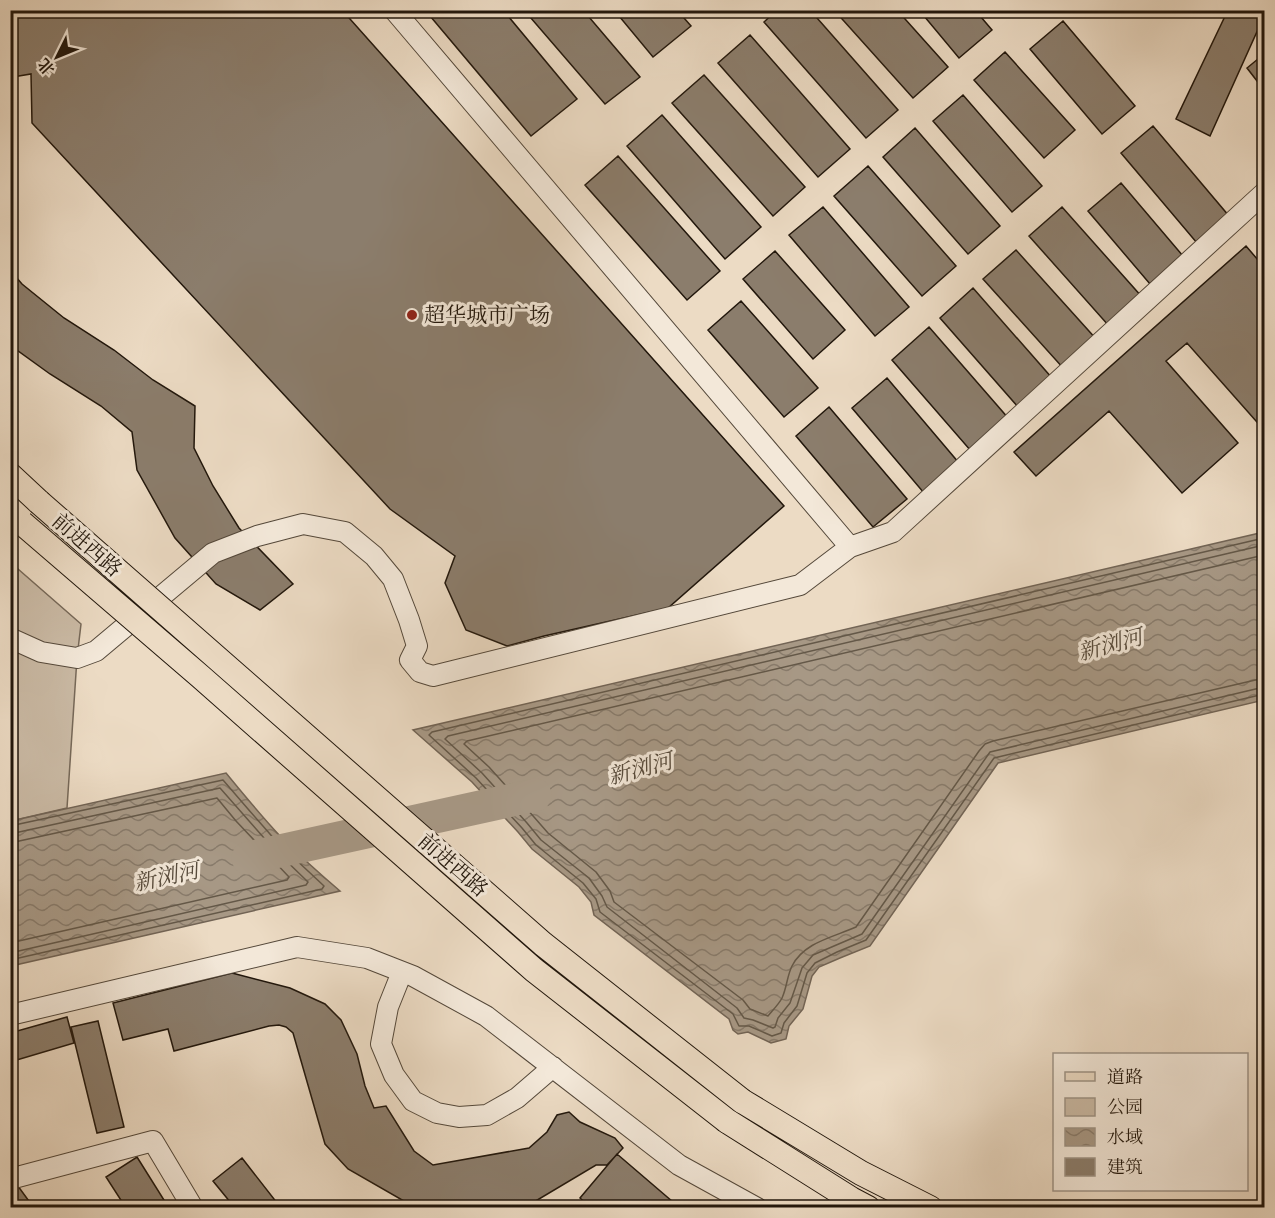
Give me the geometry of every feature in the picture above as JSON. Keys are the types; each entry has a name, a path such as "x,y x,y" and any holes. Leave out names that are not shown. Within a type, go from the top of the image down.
{"main road":[{"name":"前进西路","path":"10,475 543,944 742,1101 861,1173 930,1208"},
{"name":"前进西路","path":"16,517 534,970 727,1122 868,1208"}],"street":[{"path":"394,10 850,547"},
{"path":"10,638 41,652 77,658 96,651 213,553 257,536 303,524 345,532 374,556 393,579 409,620 417,646 410,660 420,672 434,676 800,585 850,547 893,532 1264,194"},
{"path":"10,1015 297,946 367,958 402,972 486,1016 679,1165 758,1208"},
{"path":"402,972 388,1007 381,1044 394,1075 413,1101 436,1113 459,1117 487,1114 517,1098 553,1067"},
{"path":"10,1179 153,1141 193,1208"}],"green space":[{"path":"10,562 81,624 67,808 11,821"}],"water":[{"path":"1264,532 1264,700 998,763 870,946 819,967 812,976 803,1009 789,1026 786,1039 771,1043 748,1032 738,1034 733,1030 729,1019 594,915 591,902 579,887 532,849 472,782 413,730"},
{"path":"226,773 281,837 340,891 11,966 11,821"}],"building":[{"name":"超华城市广场","path":"10,10 342,10 784,506 668,608 507,646 466,630 445,583 455,556 390,509 32,123 31,74 13,77 10,75"},
{"path":"425,10 503,10 577,99 531,136"},
{"path":"524,10 583,10 640,77 605,104"},
{"path":"614,10 677,10 691,26 653,57"},
{"path":"777,10 810,10 898,110 866,138 764,22"},
{"path":"834,10 897,10 948,67 913,98"},
{"path":"919,10 975,10 992,30 959,58"},
{"path":"1228,10 1264,10 1264,16 1210,136 1176,119"},
{"path":"1063,21 1135,106 1102,134 1030,49"},
{"path":"750,35 850,149 818,177 718,63"},
{"path":"1005,52 1075,130 1044,158 974,80"},
{"path":"1264,54 1264,90 1247,68"},
{"path":"704,75 805,187 773,216 672,103"},
{"path":"963,95 1042,186 1012,212 933,121"},
{"path":"662,115 761,227 725,259 627,146"},
{"path":"1153,126 1229,216 1197,243 1121,153"},
{"path":"915,128 1000,226 968,254 883,157"},
{"path":"618,156 720,271 687,300 585,185"},
{"path":"868,166 956,266 922,296 834,196"},
{"path":"1121,183 1183,256 1150,284 1088,211"},
{"path":"823,207 909,307 875,336 789,235"},
{"path":"1062,207 1142,297 1109,326 1029,236"},
{"path":"1246,246 1264,267 1264,430 1187,343 1166,361 1238,443 1182,493 1109,411 1036,476 1014,452"},
{"path":"1016,250 1097,340 1064,369 983,279"},
{"path":"775,251 845,330 813,359 743,279"},
{"path":"10,270 22,284 64,318 114,350 153,380 195,406 194,448 213,486 239,528 293,584 260,610 216,584 175,538 137,470 132,432 101,406 50,374 10,345"},
{"path":"973,288 1052,378 1018,407 940,318"},
{"path":"741,301 818,388 784,417 708,330"},
{"path":"929,327 1009,419 971,451 892,360"},
{"path":"887,378 959,463 924,493 852,408"},
{"path":"829,407 907,499 873,527 796,436"},
{"path":"232,973 290,988 325,1004 341,1020 357,1054 365,1086 374,1108 386,1106 414,1151 433,1165 529,1148 547,1132 557,1115 569,1112 580,1122 615,1138 623,1148 607,1165 596,1165 529,1205 511,1208 416,1208 348,1169 325,1144 293,1033 286,1027 269,1026 174,1051 168,1029 123,1040 113,1003"},
{"path":"67,1017 74,1043 10,1062 10,1033"},
{"path":"98,1021 124,1127 97,1133 71,1027"},
{"path":"617,1154 680,1208 591,1208 580,1198"},
{"path":"137,1157 169,1208 126,1208 106,1177"},
{"path":"242,1158 281,1208 235,1208 213,1181"},
{"path":"15,1182 34,1208 10,1208 10,1185"}],"waterway":[{"name":"新浏河","path":"248,858 535,795"}],"place":[{"name":"超华城市广场","path":"412,315"}]}
